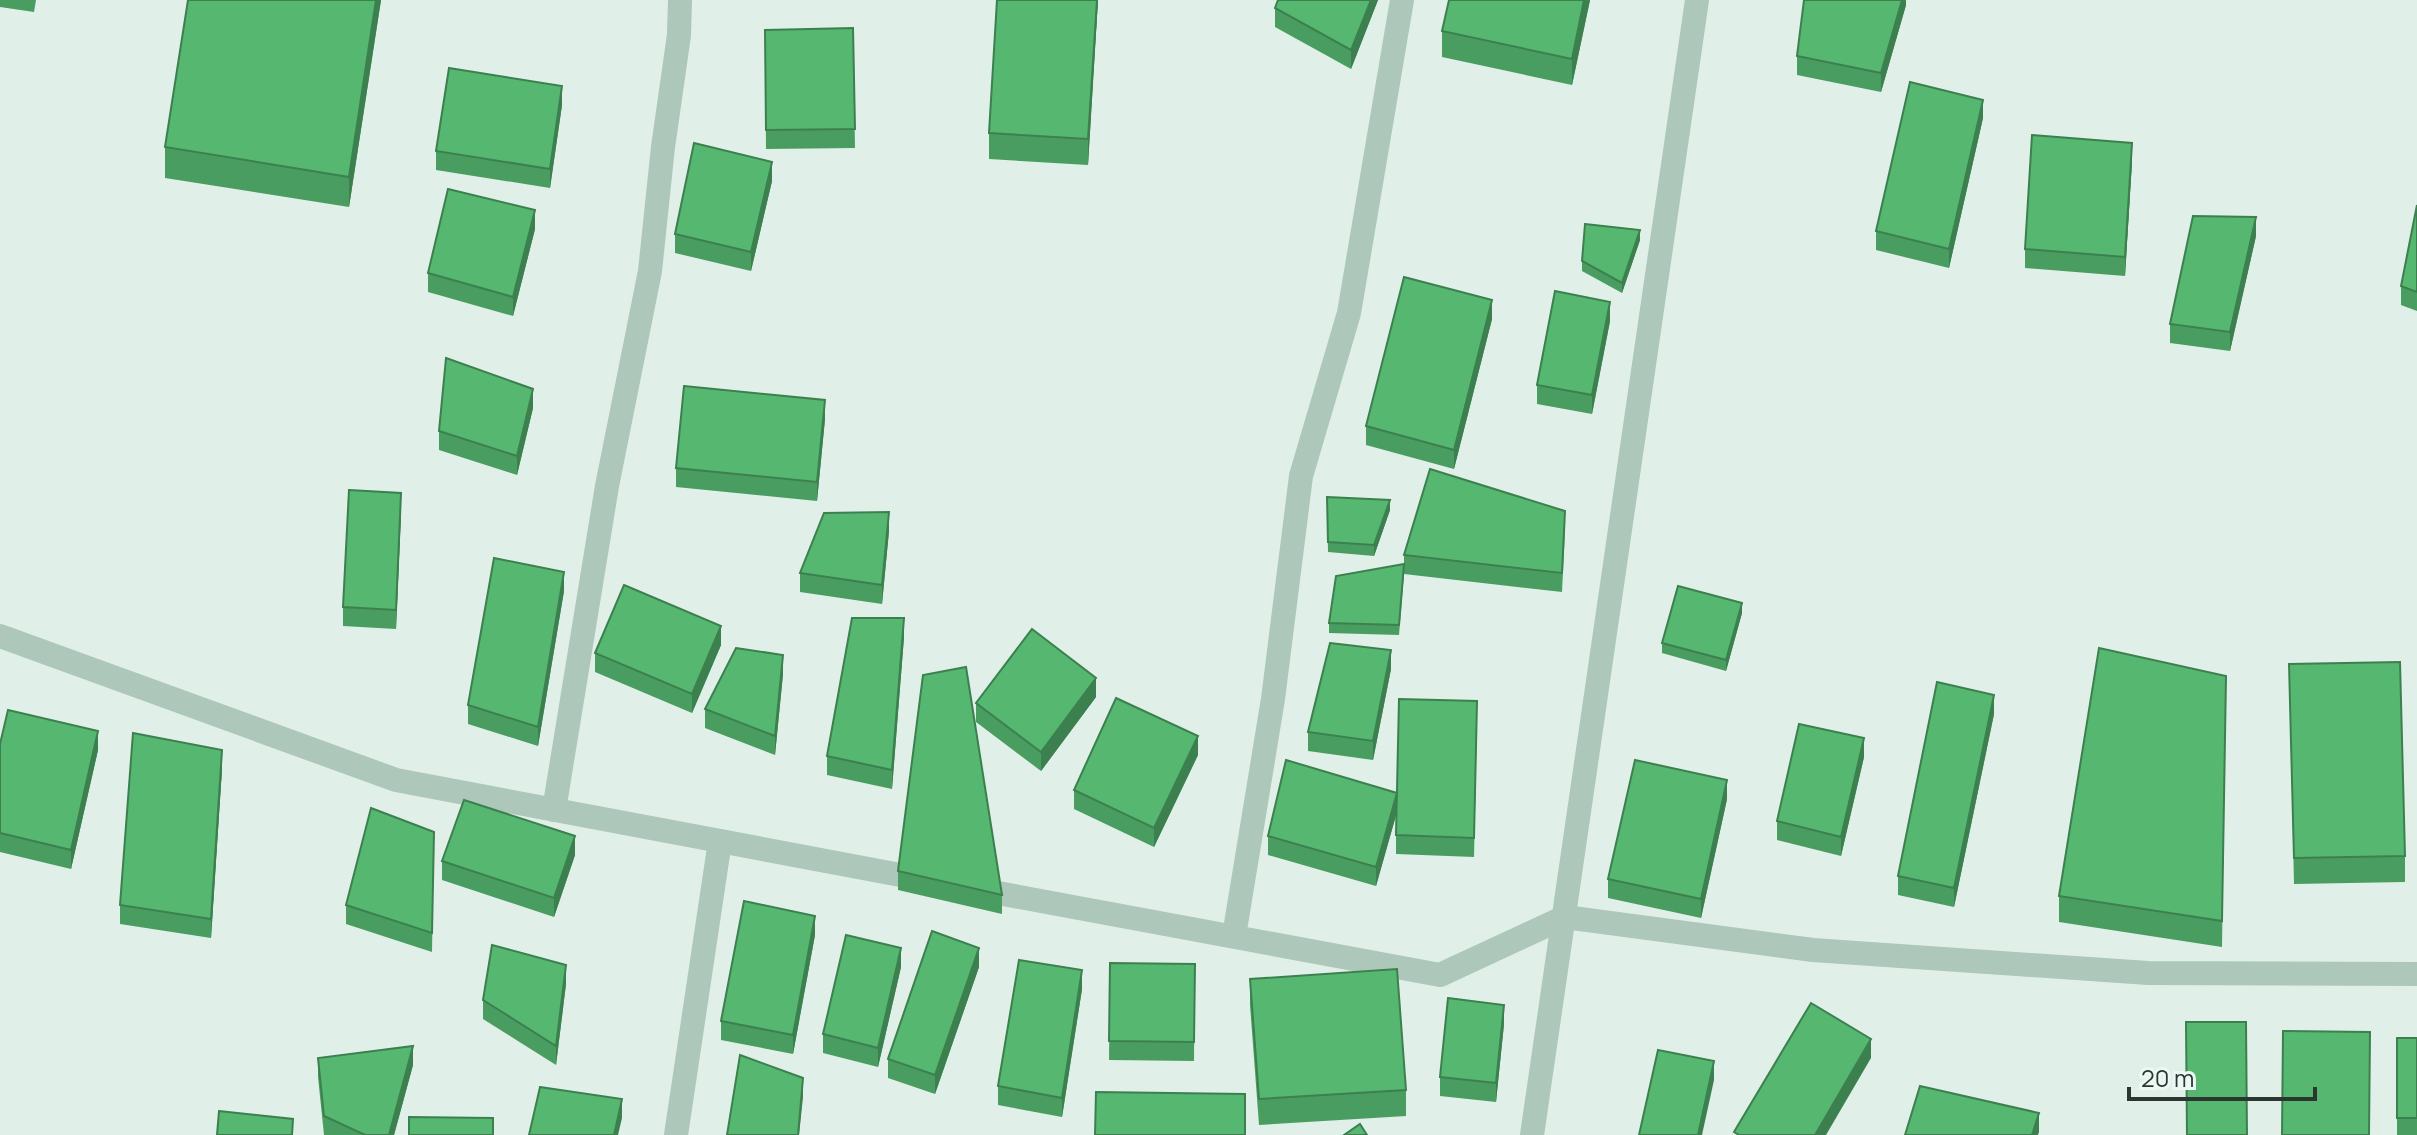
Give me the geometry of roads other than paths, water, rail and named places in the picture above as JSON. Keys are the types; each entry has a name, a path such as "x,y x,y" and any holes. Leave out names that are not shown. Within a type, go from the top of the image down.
{"street":[{"path":"554,810 607,486 650,271 679,35 680,0"},
{"path":"1234,936 1273,699 1301,476 1349,313 1402,0"},
{"path":"1532,1135 1697,0"},
{"path":"0,636 396,780 1440,975 1565,917 1813,950 2132,972 2417,974"},
{"path":"676,1135 720,841"}]}
